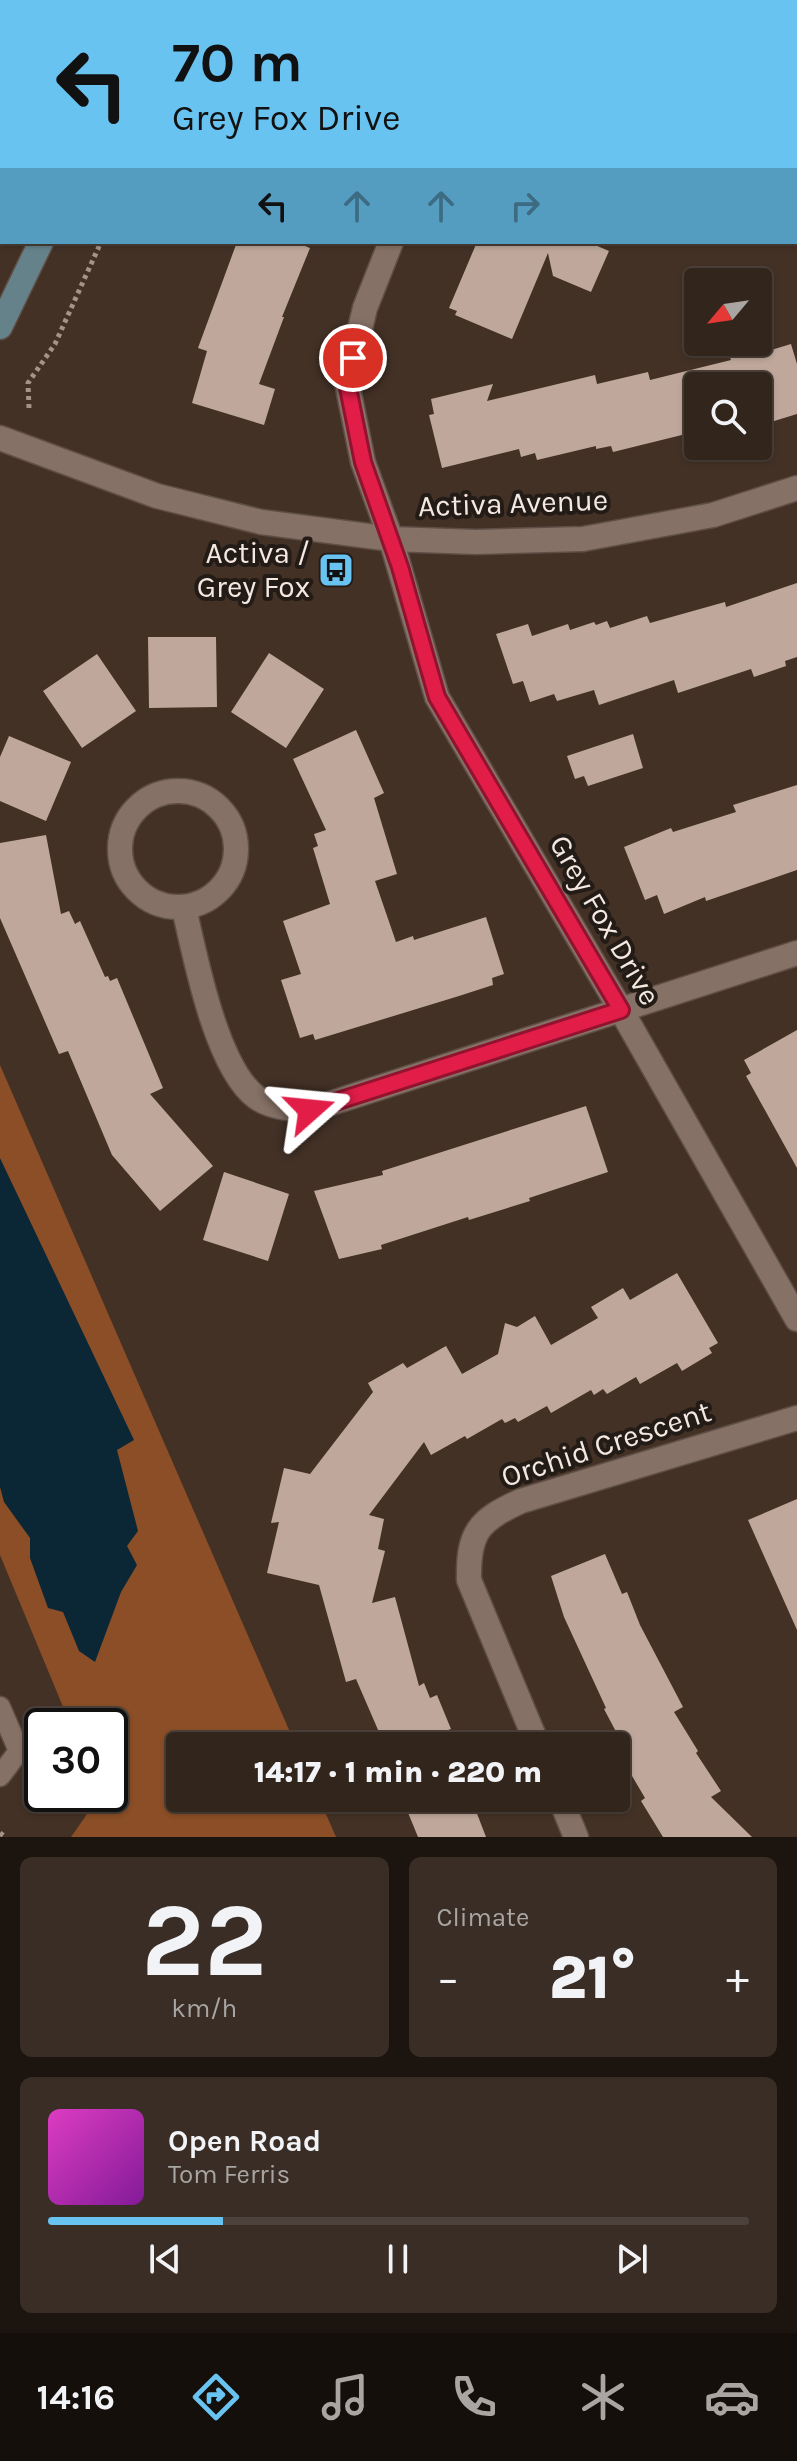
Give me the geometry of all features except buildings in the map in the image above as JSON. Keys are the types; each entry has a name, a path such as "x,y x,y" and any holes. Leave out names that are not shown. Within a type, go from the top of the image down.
{"main road":[{"path":"0,327 40,244"}],"street":[{"name":"Grey Fox Drive","path":"390,244 365,308 347,383 363,462 391,539 437,697 621,1010 797,1319"},
{"name":"Activa Avenue","path":"0,438 157,496 261,522 391,539 476,542 583,539 713,515 797,488"},
{"path":"174,790 196,793 213,803 232,825 236,845 234,868 224,885 203,902 184,908 168,907 149,900 133,887 121,863 120,843 124,825 136,808 154,795 174,790"},
{"path":"184,908 210,1014 236,1074 257,1098 282,1108 310,1110 797,953"},
{"name":"Orchid Crescent","path":"532,1732 469,1580 468,1554 478,1530 495,1513 521,1501 797,1418"},
{"path":"566,1812 576,1837"}],"lane":[{"path":"0,1707 19,1751 0,1776"}],"path":[{"path":"29,408 28,383 55,344 100,244"},
{"path":"0,1833 5,1837"}],"shaded area":[{"path":"0,1065 290,1732 166,1732 166,1812 325,1812 336,1837 71,1837 88,1812 128,1812 128,1708 64,1708 0,1555"}],"water":[{"path":"0,1158 134,1440 117,1450 138,1531 127,1546 137,1565 121,1592 95,1662 79,1651 63,1612 48,1608 30,1558 30,1538 4,1502 0,1487"}],"place":[{"name":"Activa / Grey Fox","path":"336,570"}],"route":[{"path":"310,1110 621,1010 437,697 414,610 363,462 347,383 353,358"}]}
